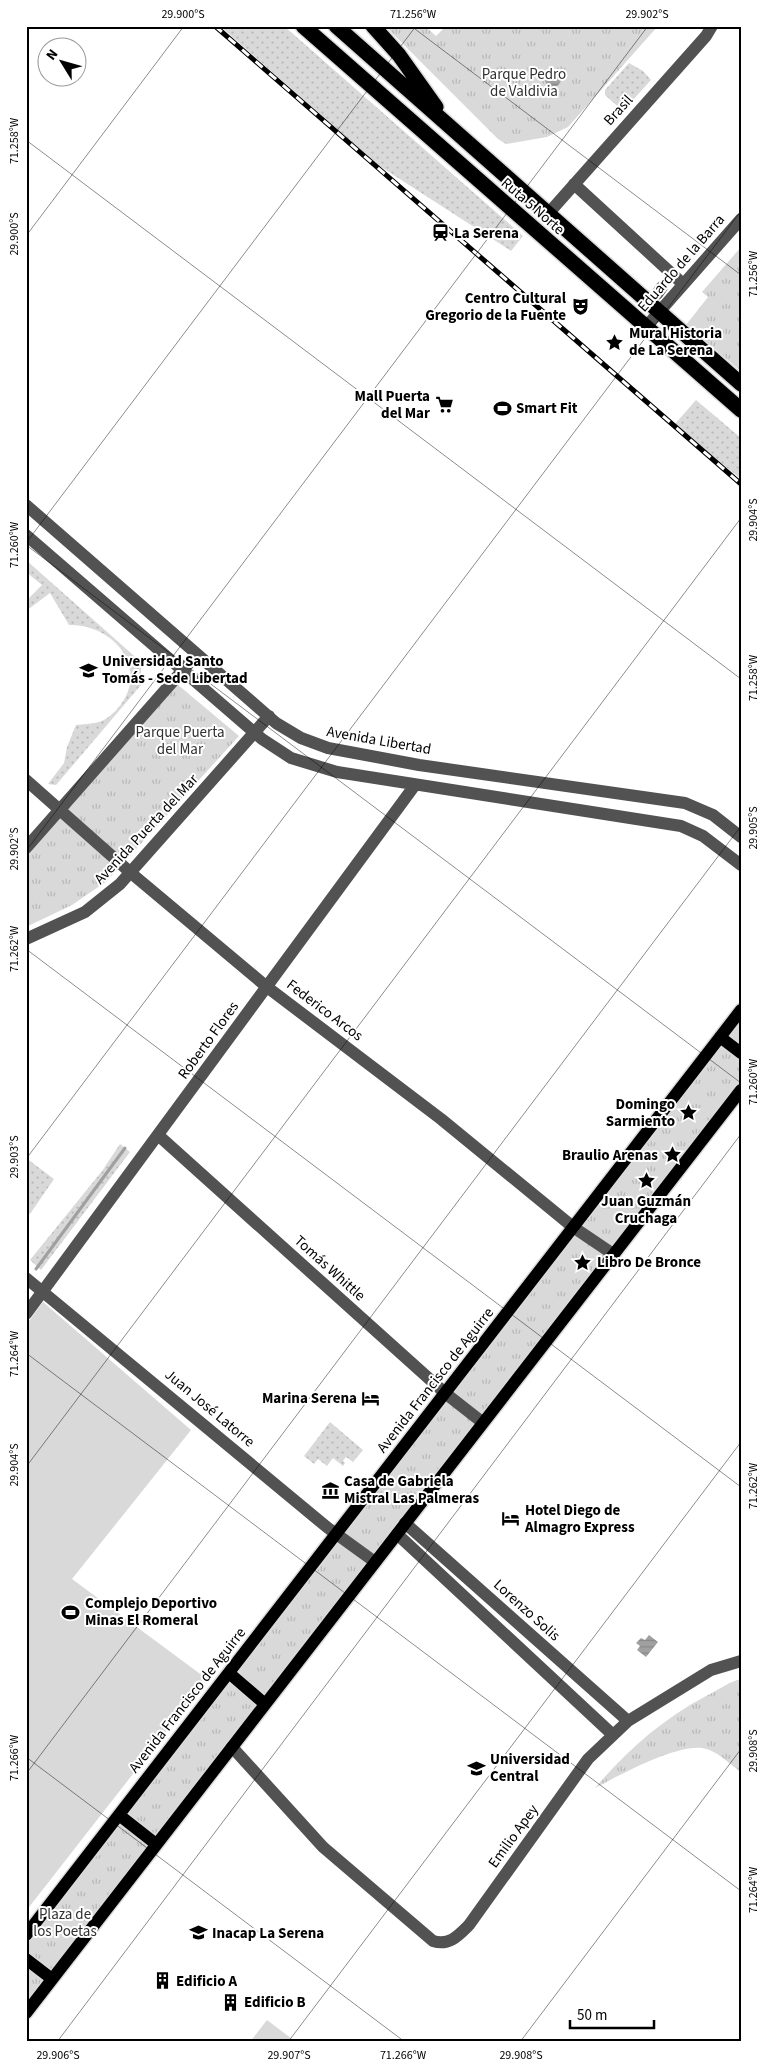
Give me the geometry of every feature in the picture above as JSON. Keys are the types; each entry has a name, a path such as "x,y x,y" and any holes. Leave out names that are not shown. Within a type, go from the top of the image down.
{"highway":[{"name":"Ruta 5 Norte","path":"303,26 741,410"},
{"name":"Ruta 5 Norte","path":"336,26 547,215 741,384"},
{"path":"374,26 399,55 448,125"}],"main road":[{"name":"Avenida Francisco de Aguirre","path":"26,1935 720,1037 736,1026 741,1010"},
{"path":"720,1037 741,1053"},
{"path":"26,2012 741,1090"},
{"path":"229,1673 266,1704"},
{"path":"119,1815 156,1844"},
{"path":"26,1959 52,1979"}],"street":[{"name":"Brasil","path":"547,215 706,36 712,26"},
{"path":"574,184 683,284"},
{"name":"Eduardo de la Barra","path":"646,328 741,219"},
{"name":"Avenida Libertad","path":"26,505 269,716 300,738 328,748 419,765 685,803 713,815 741,837"},
{"path":"26,534 255,733 278,751 306,764 337,772 415,785 681,826 703,836 741,865"},
{"path":"26,848 197,654"},
{"name":"Avenida Puerta del Mar","path":"26,939 85,912 109,894 131,873 269,716"},
{"name":"Federico Arcos","path":"26,780 131,873 267,987 440,1119 574,1226 613,1254"},
{"name":"Roberto Flores","path":"26,1314 415,785"},
{"name":"Tomás Whittle","path":"158,1135 445,1393 482,1422"},
{"name":"Juan José Latorre","path":"26,1278 44,1290 336,1534 375,1562"},
{"name":"Lorenzo Solis","path":"406,1523 628,1721"},
{"path":"397,1534 614,1735"},
{"name":"Emilio Apey","path":"232,1747 323,1847 433,1941 440,1943 449,1942 469,1925 588,1759 628,1721 711,1670 741,1661"}],"green space":[{"path":"220,26 284,26 523,236 511,251 378,165"},
{"name":"Parque Pedro de Valdivia","path":"385,26 425,26 436,36 446,26 658,26 568,127 547,137 506,144 498,139"},
{"path":"629,63 643,71 651,80 623,111 605,95 605,90"},
{"path":"741,247 741,371 686,325 708,297 702,292"},
{"path":"696,400 741,438 741,479 674,425"},
{"path":"26,560 141,662 141,685 56,785 48,784 64,763 67,747 76,725 102,721 109,716 118,708 127,693 131,678 129,664 123,652 113,641 100,632 85,627 69,625 50,593 26,611 26,601 42,585 26,572"},
{"name":"Parque Puerta del Mar","path":"177,684 239,736 107,881 72,905 26,927 26,856"},
{"name":"Plaza de los Poetas","path":"741,1019 741,1082 26,2005 26,1941"},
{"path":"120,1144 130,1152 41,1270 30,1260 102,1171"},
{"path":"26,1158 54,1179 30,1214 26,1211"},
{"name":"Complejo Deportivo Minas El Romeral","path":"43,1302 191,1430 72,1579 207,1679 26,1911 26,1325"},
{"path":"330,1422 363,1450 353,1462 346,1457 343,1461 345,1463 343,1466 333,1458 327,1466 318,1459 314,1464 304,1456"},
{"path":"741,1679 741,1772 713,1751 702,1748 690,1748 647,1762 595,1788 633,1748 660,1725 690,1705"},
{"path":"267,2020 296,2042 250,2042"}],"shaded area":[{"path":"550,71 556,71 561,76 559,85 550,87 545,82 545,76"},
{"path":"649,1635 658,1642 646,1657 637,1650 640,1646 636,1643 641,1638 645,1640"}],"waterway":[{"path":"36,1269 125,1148"}],"railway":[{"path":"215,26 741,484"}],"place":[{"name":"La Serena","path":"440,233"},
{"name":"Centro Cultural Gregorio de la Fuente","path":"580,307"},
{"name":"Mural Historia de La Serena","path":"615,342"},
{"name":"Mall Puerta del Mar","path":"444,405"},
{"name":"Smart Fit","path":"502,408"},
{"name":"Universidad Santo Tomás - Sede Libertad","path":"88,670"},
{"name":"Domingo Sarmiento","path":"689,1113"},
{"name":"Braulio Arenas","path":"672,1155"},
{"name":"Juan Guzmán Cruchaga","path":"646,1180"},
{"name":"Libro De Bronce","path":"583,1262"},
{"name":"Marina Serena","path":"371,1398"},
{"name":"Casa de Gabriela Mistral Las Palmeras","path":"330,1490"},
{"name":"Hotel Diego de Almagro Express","path":"511,1519"},
{"name":"Complejo Deportivo Minas El Romeral","path":"71,1612"},
{"name":"Universidad Central","path":"476,1768"},
{"name":"Inacap La Serena","path":"198,1933"},
{"name":"Edificio A","path":"162,1981"},
{"name":"Edificio B","path":"230,2002"}]}
